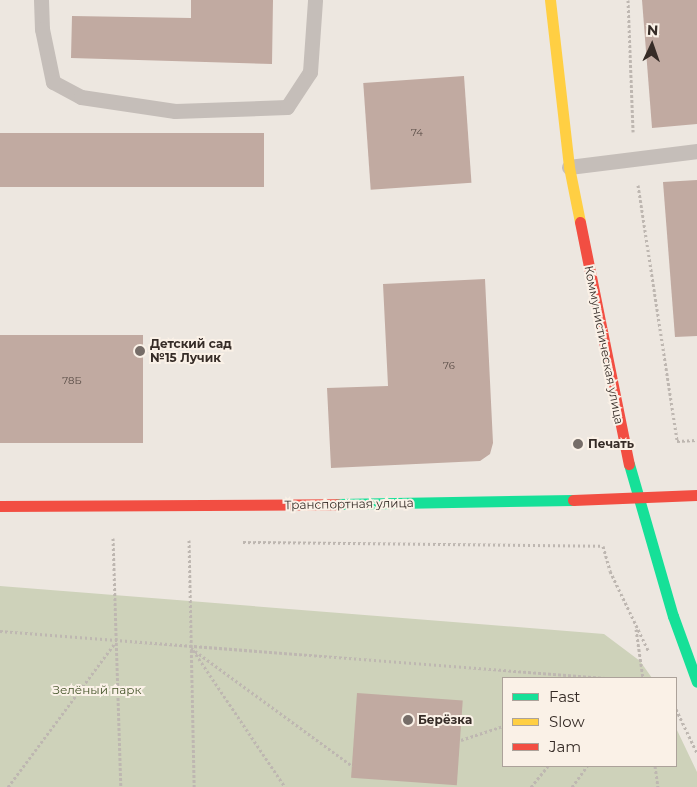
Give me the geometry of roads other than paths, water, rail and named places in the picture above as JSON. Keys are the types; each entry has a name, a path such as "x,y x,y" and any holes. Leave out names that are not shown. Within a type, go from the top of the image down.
{"main road":[{"name":"Коммунистическая улица","path":"550,0 569,166 623,443 642,499 673,616 697,682"},
{"name":"Транспортная улица","path":"0,506 188,507 642,499 697,495"}],"lane":[{"path":"41,0 42,29 53,82 81,97 175,111 287,107 310,72 315,0"},
{"path":"569,166 697,151"}],"place":[{"name":"Детский сад №15 Лучик","path":"140,351"},
{"name":"Печать","path":"578,444"},
{"name":"Берёзка","path":"408,720"}],"park label":[{"name":"Зелёный парк","path":"97,690"}]}
